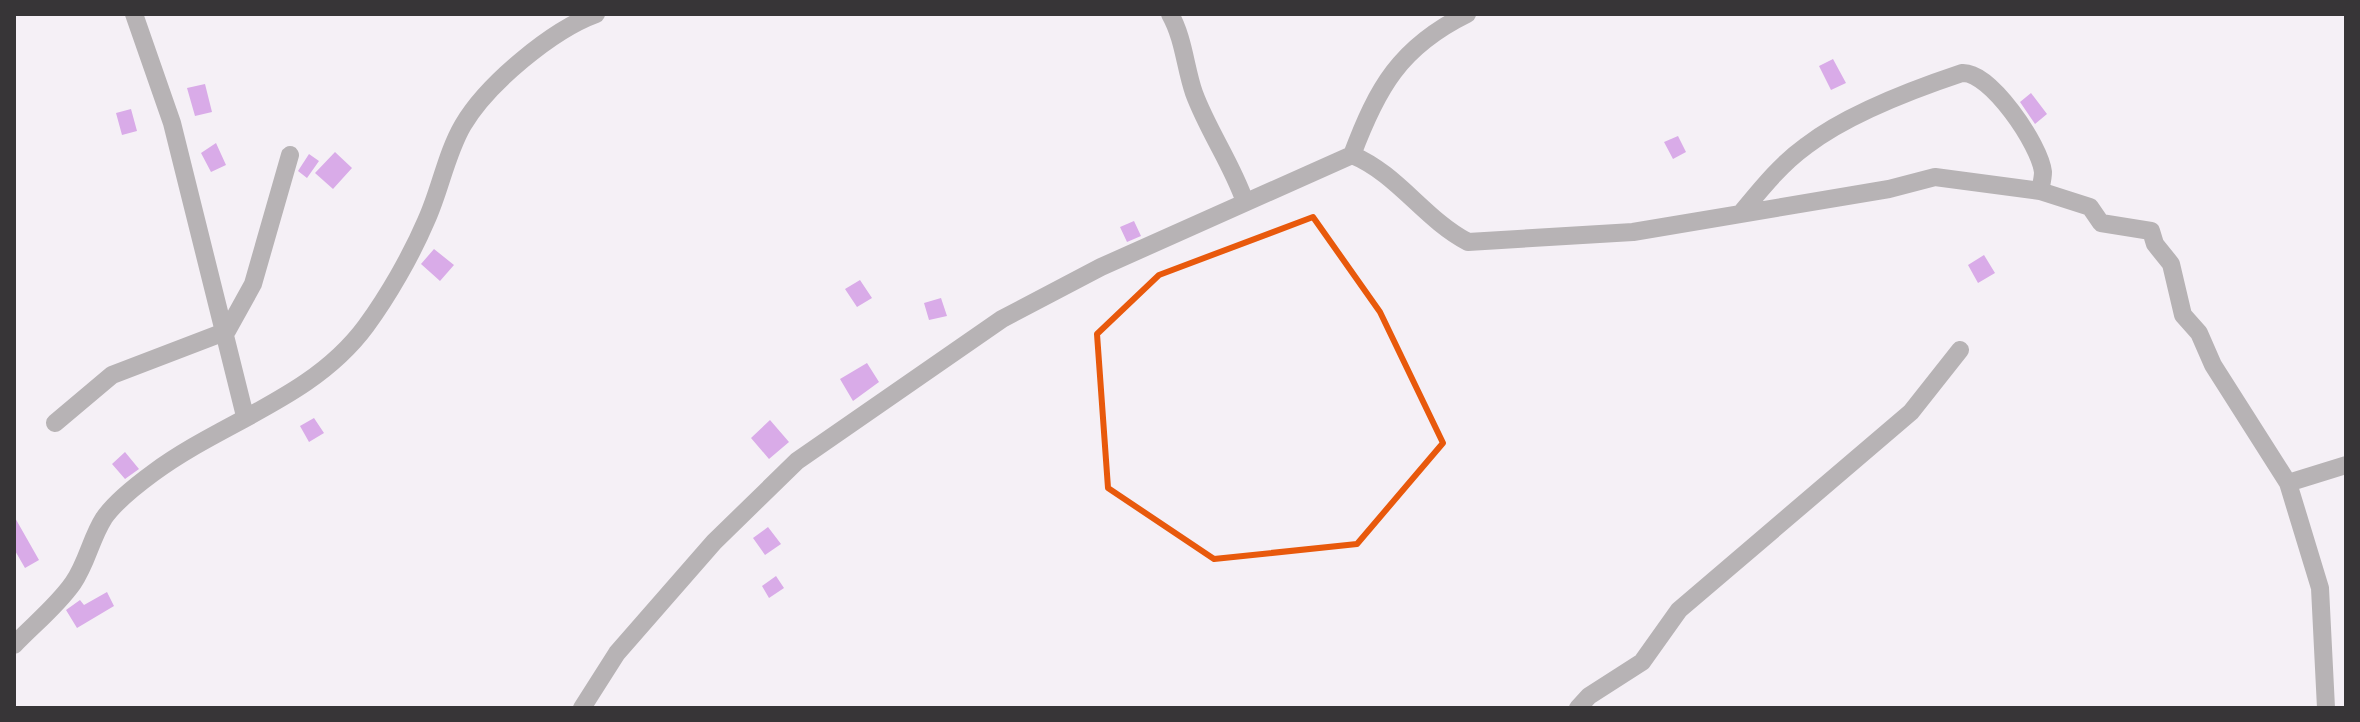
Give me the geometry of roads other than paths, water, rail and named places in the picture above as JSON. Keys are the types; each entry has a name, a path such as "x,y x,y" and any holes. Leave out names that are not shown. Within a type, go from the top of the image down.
{"street":[{"path":"134,14 172,123 227,331 228,358 245,416"},
{"path":"14,645 71,587 85,564 104,518 152,474 245,416 305,386 342,355 367,324 426,223 463,126 490,91 523,63 571,23 596,14"},
{"path":"1170,14 1182,40 1194,92 1235,172 1245,202"},
{"path":"582,708 617,653 714,542 797,461 1002,319 1101,267 1352,155 1386,78 1450,23 1467,14"},
{"path":"1742,212 1764,185 1806,146 1848,121 1962,73 1972,72 1987,82 2014,116 2043,172 2040,191"},
{"path":"55,423 112,375 227,331 253,284 290,155"},
{"path":"1352,155 1374,164 1445,230 1468,242 1633,232 1935,177 2040,191 2090,207 2101,223 2151,231 2155,244 2171,264 2183,315 2199,333 2213,365 2288,483 2320,588 2326,708"},
{"path":"1578,708 1589,696 1642,662 1687,602 1911,412 1960,350"},
{"path":"2288,483 2346,465"}]}
